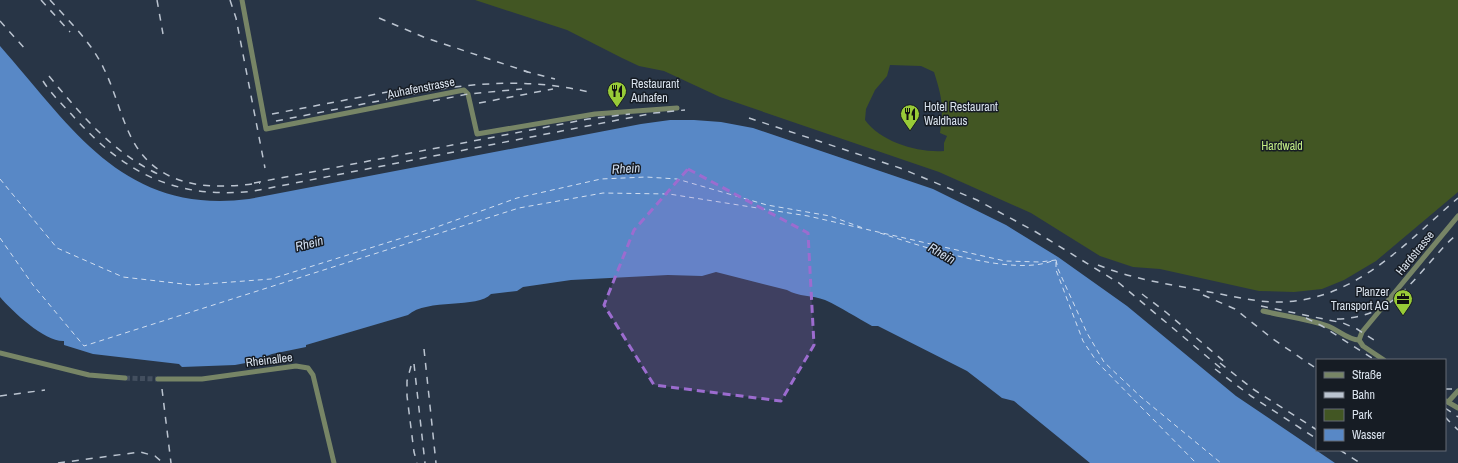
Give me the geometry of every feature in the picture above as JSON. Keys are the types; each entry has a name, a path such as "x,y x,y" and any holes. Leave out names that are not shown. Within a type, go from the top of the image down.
{"street":[{"name":"Auhafenstrasse","path":"242,0 266,129 464,90 468,94 477,134 595,114 644,109 677,108"},
{"name":"Hardstrasse","path":"1359,340 1362,332 1458,216"},
{"path":"1263,311 1315,322 1329,327 1353,340 1359,340 1363,346 1382,359"},
{"path":"0,353 89,375 125,378"},
{"name":"Rheinallee","path":"158,379 202,379 296,366 308,368 313,375 334,463"},
{"path":"1458,391 1446,401 1458,408"}],"highlighted area":[{"path":"688,169 808,233 814,345 781,401 654,385 604,305 634,230"}],"green space":[{"name":"Hardwald","path":"475,0 1458,0 1458,192 1376,261 1344,280 1322,289 1294,292 1259,291 1160,269 1133,267 1100,256 1031,213 939,172 720,97 664,71 639,66 567,30","holes":["890,65 921,66 934,72 939,88 942,102 940,133 947,136 944,143 944,151 912,148 890,140 872,128 865,120 866,109 875,90 887,76"]}],"water":[{"name":"Rhein","path":"0,46 52,107 78,135 105,160 135,180 168,194 205,200 249,199 641,124 670,120 721,122 753,128 933,189 1006,225 1058,257 1127,306 1236,396 1335,463 1090,463 1014,401 1002,398 967,371 878,326 872,326 825,300 796,294 787,290 716,272 702,276 668,275 571,280 523,287 517,291 491,294 484,299 475,301 439,305 416,310 408,315 306,345 306,347 272,354 251,362 235,365 182,367 179,364 93,354 64,345 64,341 48,337 30,325 0,297"}],"ferry route":[{"path":"0,179 57,248 123,277 192,285 271,279 434,228 517,198 601,179 646,177 677,179 767,205 830,216 863,228"},
{"path":"0,238 33,285 84,346 519,208 603,193 669,194 808,216 1005,261 1040,262 1056,260"},
{"path":"880,233 942,252 990,263 1035,265 1052,261"},
{"path":"1056,260 1058,269 1087,333 1104,362 1141,397 1221,463"},
{"path":"1056,262 1056,270 1083,341 1097,362 1196,463"}],"tunnel":[{"path":"125,378 158,379"}],"railway":[{"path":"41,0 70,32"},
{"path":"50,0 80,33 99,59 108,77 131,137 142,154 155,167 170,176 186,182 204,185 222,186 260,183"},
{"path":"157,0 163,34"},
{"path":"230,0 236,18 265,168"},
{"path":"379,18 426,38 528,72"},
{"path":"0,21 26,50"},
{"path":"524,71 555,79"},
{"path":"49,76 86,119 113,145 127,156 160,175"},
{"path":"43,81 57,99 92,136 132,167 153,178 176,186 200,191 226,193 254,191 654,113 685,110"},
{"path":"411,87 451,82"},
{"path":"413,94 480,84 503,83 548,85 593,93"},
{"path":"433,101 468,94 522,89"},
{"path":"479,103 553,89"},
{"path":"272,114 398,90"},
{"path":"276,121 394,98"},
{"path":"254,183 588,119 630,114"},
{"path":"749,118 900,168 977,200 1036,232 1119,283 1223,370"},
{"path":"1098,265 1150,281 1247,299 1273,302 1301,300 1327,293 1351,283 1374,269 1396,253 1458,198"},
{"path":"1337,319 1368,314 1392,301 1412,283 1444,246 1458,234"},
{"path":"1142,294 1167,313 1227,364"},
{"path":"1203,295 1235,309 1273,339 1316,368"},
{"path":"1261,306 1343,323 1357,329 1377,342"},
{"path":"1306,318 1322,326 1373,359"},
{"path":"424,349 436,463"},
{"path":"1220,363 1253,389 1316,429"},
{"path":"414,364 425,463"},
{"path":"411,366 407,381 407,396 414,452 417,463"},
{"path":"1215,369 1251,396 1316,438"},
{"path":"162,389 171,463"},
{"path":"1446,389 1458,389"},
{"path":"0,396 45,390"},
{"path":"1446,409 1458,417"},
{"path":"1446,418 1458,430"},
{"path":"1342,451 1360,463"},
{"path":"58,463 140,452 155,456 163,463"}],"place":[{"name":"Restaurant Auhafen","path":"617,108"},
{"name":"Hotel Restaurant Waldhaus","path":"910,131"},
{"name":"Planzer Transport AG","path":"1403,316"}]}
